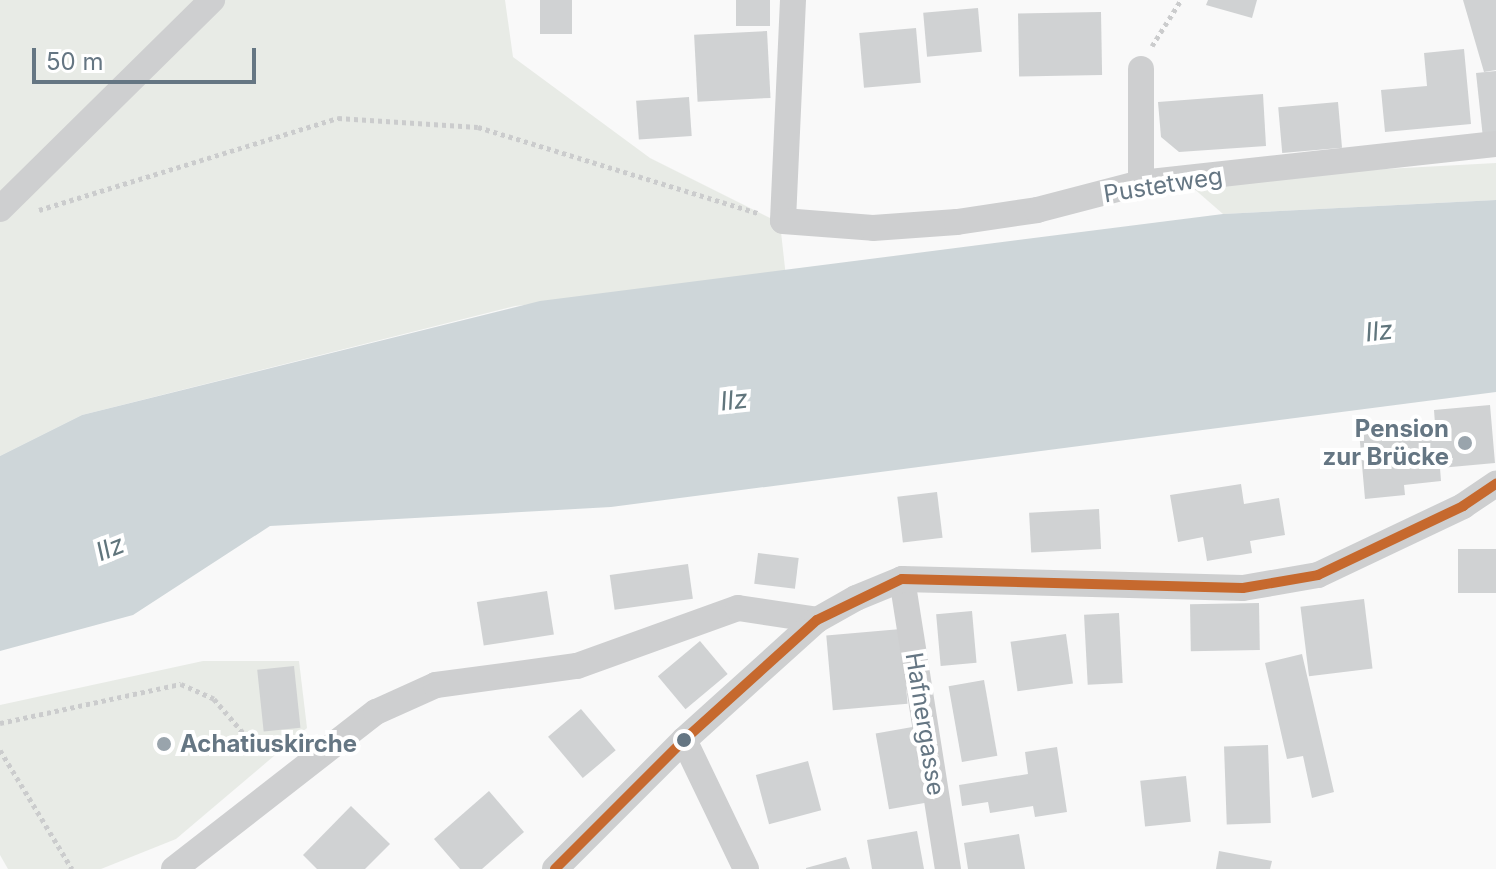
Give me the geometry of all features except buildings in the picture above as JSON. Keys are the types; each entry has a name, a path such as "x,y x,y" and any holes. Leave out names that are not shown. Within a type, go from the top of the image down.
{"street":[{"path":"0,209 212,0"},
{"path":"783,221 793,0"},
{"path":"1141,69 1141,183"},
{"name":"Pustetweg","path":"783,221 873,228 957,222 1037,210 1141,183 1496,144"},
{"path":"555,869 684,740 817,620 902,579 1243,588 1318,575 1463,506 1496,484"},
{"name":"Hafnergasse","path":"902,579 948,869"},
{"path":"174,869 376,712 436,685 577,666 738,608 817,620"},
{"path":"684,740 746,869"}],"path":[{"path":"1141,69 1166,16 1181,0"},
{"path":"29,213 338,118 478,127 783,221"},
{"path":"0,723 181,684 214,699 251,742 283,745 307,766"},
{"path":"0,750 72,869"}],"shaded area":[{"path":"0,0 505,0 513,57 650,158 780,223 786,277 515,306 82,415 0,456"},
{"path":"1496,163 1496,200 1223,214 1184,180"},
{"path":"203,661 299,661 307,728 176,839 101,869 8,869 0,855 0,705"}],"water":[{"name":"Ilz","path":"1496,200 1496,392 611,507 270,526 133,615 0,651 0,456 82,415 540,301 1223,214"}],"transit line":[{"path":"555,869 684,740 817,620 902,579 1243,588 1318,575 1463,506 1496,484"}],"place":[{"name":"Pension zur Brücke","path":"1465,443"},
{"name":"Achatiuskirche","path":"164,744"}]}
